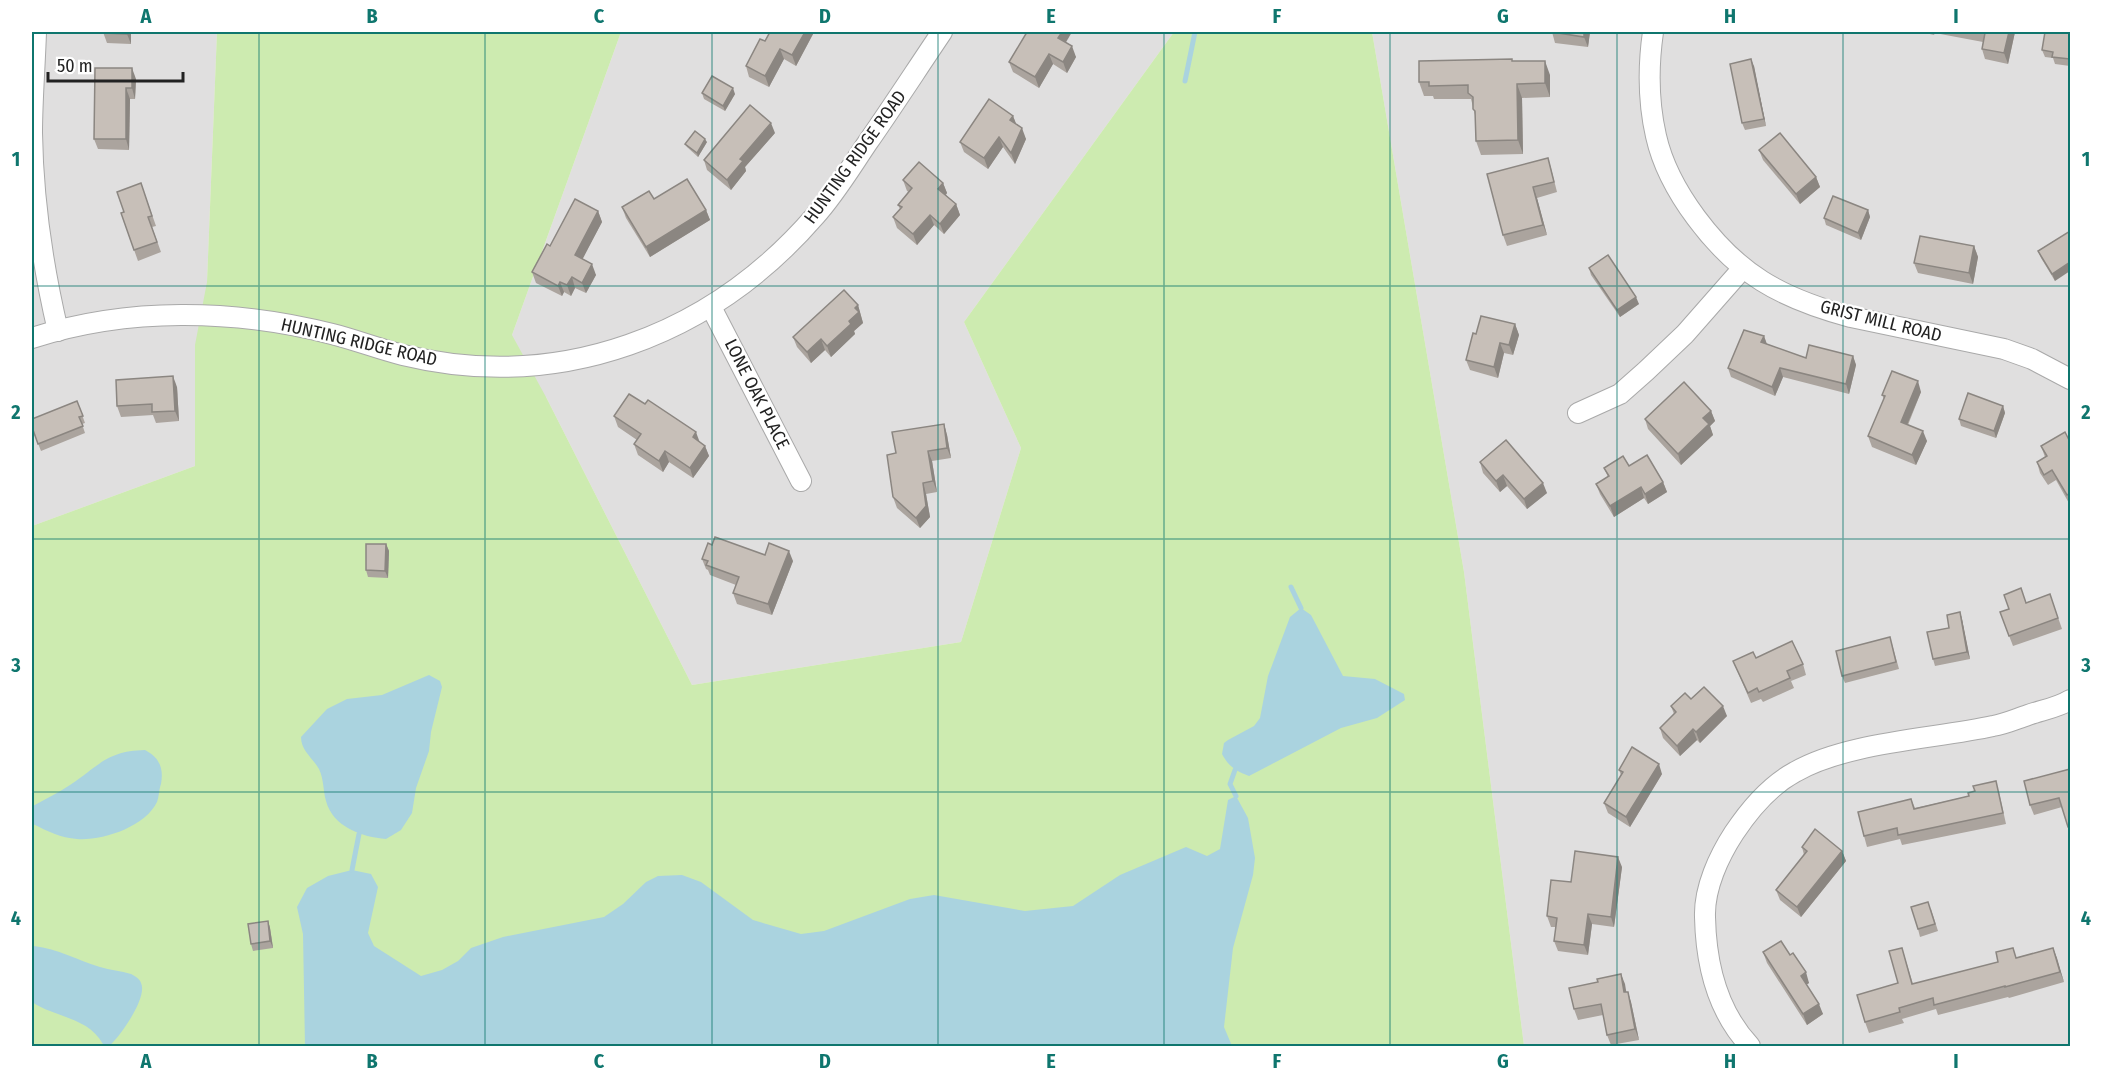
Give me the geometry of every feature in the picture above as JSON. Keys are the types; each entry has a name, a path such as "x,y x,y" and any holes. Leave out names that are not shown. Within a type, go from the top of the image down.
{"street":[{"path":"36,32 32,133 35,188 46,273 58,331"},
{"name":"HUNTING RIDGE ROAD","path":"32,338 58,331 134,318 179,315 224,316 284,323 331,333 403,355 452,363 523,365 553,363 585,357 642,341 711,307 733,293 771,262 818,214 942,32"},
{"name":"GRIST MILL ROAD","path":"1653,32 1648,65 1650,101 1656,138 1668,173 1709,235 1743,268 1764,282 1828,310 1851,317 2004,349 2032,359 2070,379"},
{"path":"1578,413 1620,394 1685,334 1743,268"},
{"name":"LONE OAK PLACE","path":"711,307 801,481"},
{"path":"1750,1047 1725,1014 1713,978 1706,944 1705,910 1719,861 1727,844 1748,813 1770,790 1795,772 1827,758 1996,726 2060,706 2070,700"}],"shaded area":[{"path":"32,32 217,32 207,282 512,335 621,32 1174,32 964,322 1021,448 961,642 692,685 546,397 196,345 195,466 32,526"},
{"path":"1372,32 2070,32 2070,1046 1524,1046 1464,572"}],"green space":[{"path":"217,32 621,32 512,335 546,397 692,685 961,642 1021,448 964,322 1174,32 1372,32 1464,572 1524,1046 32,1046 32,526 195,466 195,345 207,282"}],"water":[{"path":"1301,608 1311,615 1343,676 1375,679 1404,694 1405,700 1377,718 1341,728 1249,776 1227,762 1222,754 1224,743 1254,726 1260,718 1268,676 1290,617"},
{"path":"429,675 440,681 442,687 431,732 429,751 416,788 412,813 401,830 386,839 358,833 342,824 330,810 321,773 305,750 301,737 327,709 347,699 382,695"},
{"path":"145,750 154,756 162,773 157,802 143,819 122,831 87,839 60,836 33,824 33,806 112,757 121,753"},
{"path":"1236,796 1248,818 1255,858 1253,875 1233,948 1224,1027 1232,1046 305,1046 303,934 297,907 307,888 328,876 352,870 371,874 378,887 368,933 374,946 421,976 442,970 458,961 471,948 503,937 604,917 623,904 646,882 658,876 682,875 701,882 753,920 801,934 824,931 910,899 934,895 1025,911 1073,906 1120,875 1186,847 1207,856 1220,849 1228,800"},
{"path":"32,947 59,952 100,967 131,974 140,980 142,989 137,1007 126,1026 109,1046 103,1044 89,1028 32,1002"}],"building":[{"path":"127,32 127,34 103,33"},
{"path":"770,32 805,32 792,55 780,49 765,76 746,66 760,39 765,41"},
{"path":"1027,32 1062,32 1058,38 1072,46 1063,62 1049,54 1035,77 1009,62"},
{"path":"1552,32 1584,32 1584,37"},
{"path":"1977,32 2009,32 2004,53 1982,49 1985,33"},
{"path":"2045,32 2070,32 2070,59 2052,57 2053,52 2042,50"},
{"path":"1512,59 1512,61 1545,61 1545,83 1517,84 1518,140 1476,141 1473,97 1468,93 1468,85 1429,86 1429,82 1419,82 1419,61"},
{"path":"1751,59 1764,119 1742,123 1730,64"},
{"path":"95,68 132,68 132,88 126,88 126,139 94,139"},
{"path":"712,76 733,88 723,106 702,93"},
{"path":"989,99 1013,116 1010,120 1022,128 1011,153 999,137 984,158 960,142"},
{"path":"750,105 771,123 740,159 743,161 727,180 704,160"},
{"path":"695,131 705,139 697,153 685,144"},
{"path":"1780,133 1816,177 1796,194 1759,150"},
{"path":"1548,158 1554,182 1533,187 1543,225 1503,235 1487,174"},
{"path":"919,162 943,183 938,189 956,204 940,224 930,215 913,234 893,217 902,207 898,205 912,188 903,180"},
{"path":"687,179 706,210 646,247 622,207 649,191 654,199"},
{"path":"141,183 152,216 148,217 157,242 134,250 121,213 124,212 117,192"},
{"path":"1833,196 1868,210 1858,233 1824,218"},
{"path":"575,199 598,211 575,255 592,264 582,283 572,277 567,285 560,282 558,286 532,272 547,244 550,246"},
{"path":"2070,231 2070,262 2052,274 2038,251"},
{"path":"1920,236 1974,246 1969,273 1914,263"},
{"path":"1608,255 1636,297 1617,310 1589,268"},
{"path":"844,290 858,305 855,308 859,312 849,321 851,324 827,346 821,339 807,352 793,337"},
{"path":"1481,316 1515,324 1509,345 1500,343 1494,367 1466,360 1473,333 1476,334"},
{"path":"1744,330 1764,336 1761,342 1806,358 1809,345 1853,356 1846,384 1780,368 1772,387 1728,368"},
{"path":"1892,371 1918,381 1901,422 1923,431 1912,455 1868,436 1885,396 1882,395"},
{"path":"173,376 175,411 152,412 152,404 117,406 116,380"},
{"path":"1684,382 1711,411 1703,418 1709,424 1678,454 1645,419"},
{"path":"1968,393 2003,406 1994,431 1959,419"},
{"path":"629,394 645,404 648,400 696,432 693,437 705,446 690,468 665,451 659,461 634,444 641,434 614,416"},
{"path":"77,401 83,416 79,417 83,426 38,444 32,427 32,419"},
{"path":"944,424 947,448 928,451 933,481 923,483 926,506 916,518 893,497 887,455 896,453 892,432"},
{"path":"2065,432 2070,442 2070,493 2067,495 2052,470 2044,475 2037,462 2047,456 2041,446"},
{"path":"1506,440 1543,483 1524,499 1503,475 1496,481 1480,462"},
{"path":"1647,455 1663,482 1645,494 1641,487 1610,506 1596,484 1609,476 1604,468 1623,456 1629,466"},
{"path":"715,537 765,555 769,543 789,551 768,604 733,593 739,577 706,565 708,561 702,559 708,543 712,545"},
{"path":"366,544 386,544 385,571 366,570"},
{"path":"2021,588 2026,603 2050,594 2058,618 2009,636 2000,612 2009,609 2004,595"},
{"path":"1960,612 1967,652 1933,659 1927,632 1949,628 1947,615"},
{"path":"1890,637 1896,662 1842,676 1836,651"},
{"path":"1792,641 1803,664 1787,671 1790,678 1759,692 1757,688 1748,693 1733,661 1753,652 1756,658"},
{"path":"1704,687 1723,706 1696,732 1693,729 1677,746 1660,728 1676,712 1671,706 1685,693 1691,699"},
{"path":"1632,747 1659,764 1626,817 1604,803 1623,772 1619,770"},
{"path":"2070,769 2070,827 2068,827 2059,798 2030,805 2024,781"},
{"path":"1996,781 2003,813 1898,835 1897,828 1864,836 1858,812 1911,799 1914,809 1969,796 1968,793 1975,791 1973,786"},
{"path":"1815,829 1842,851 1797,907 1776,890 1807,851 1802,847"},
{"path":"1575,851 1618,857 1611,917 1588,914 1584,945 1554,941 1557,918 1547,916 1551,880 1571,882"},
{"path":"1928,902 1935,924 1918,929 1911,907"},
{"path":"268,921 270,941 251,944 248,924"},
{"path":"1781,941 1790,955 1793,953 1806,972 1801,976 1819,1004 1803,1014 1763,952"},
{"path":"1902,948 1912,984 1998,962 1996,952 2013,948 2016,958 2053,948 2060,972 1934,1005 1933,998 1899,1008 1900,1012 1865,1022 1857,995 1898,983 1889,951"},
{"path":"1621,974 1624,992 1628,992 1635,1029 1607,1035 1601,1004 1574,1009 1569,988"}],"waterway":[{"path":"1185,81 1195,32"},
{"path":"1291,587 1301,608"},
{"path":"1235,770 1230,784 1236,796"},
{"path":"352,870 359,834"}]}
